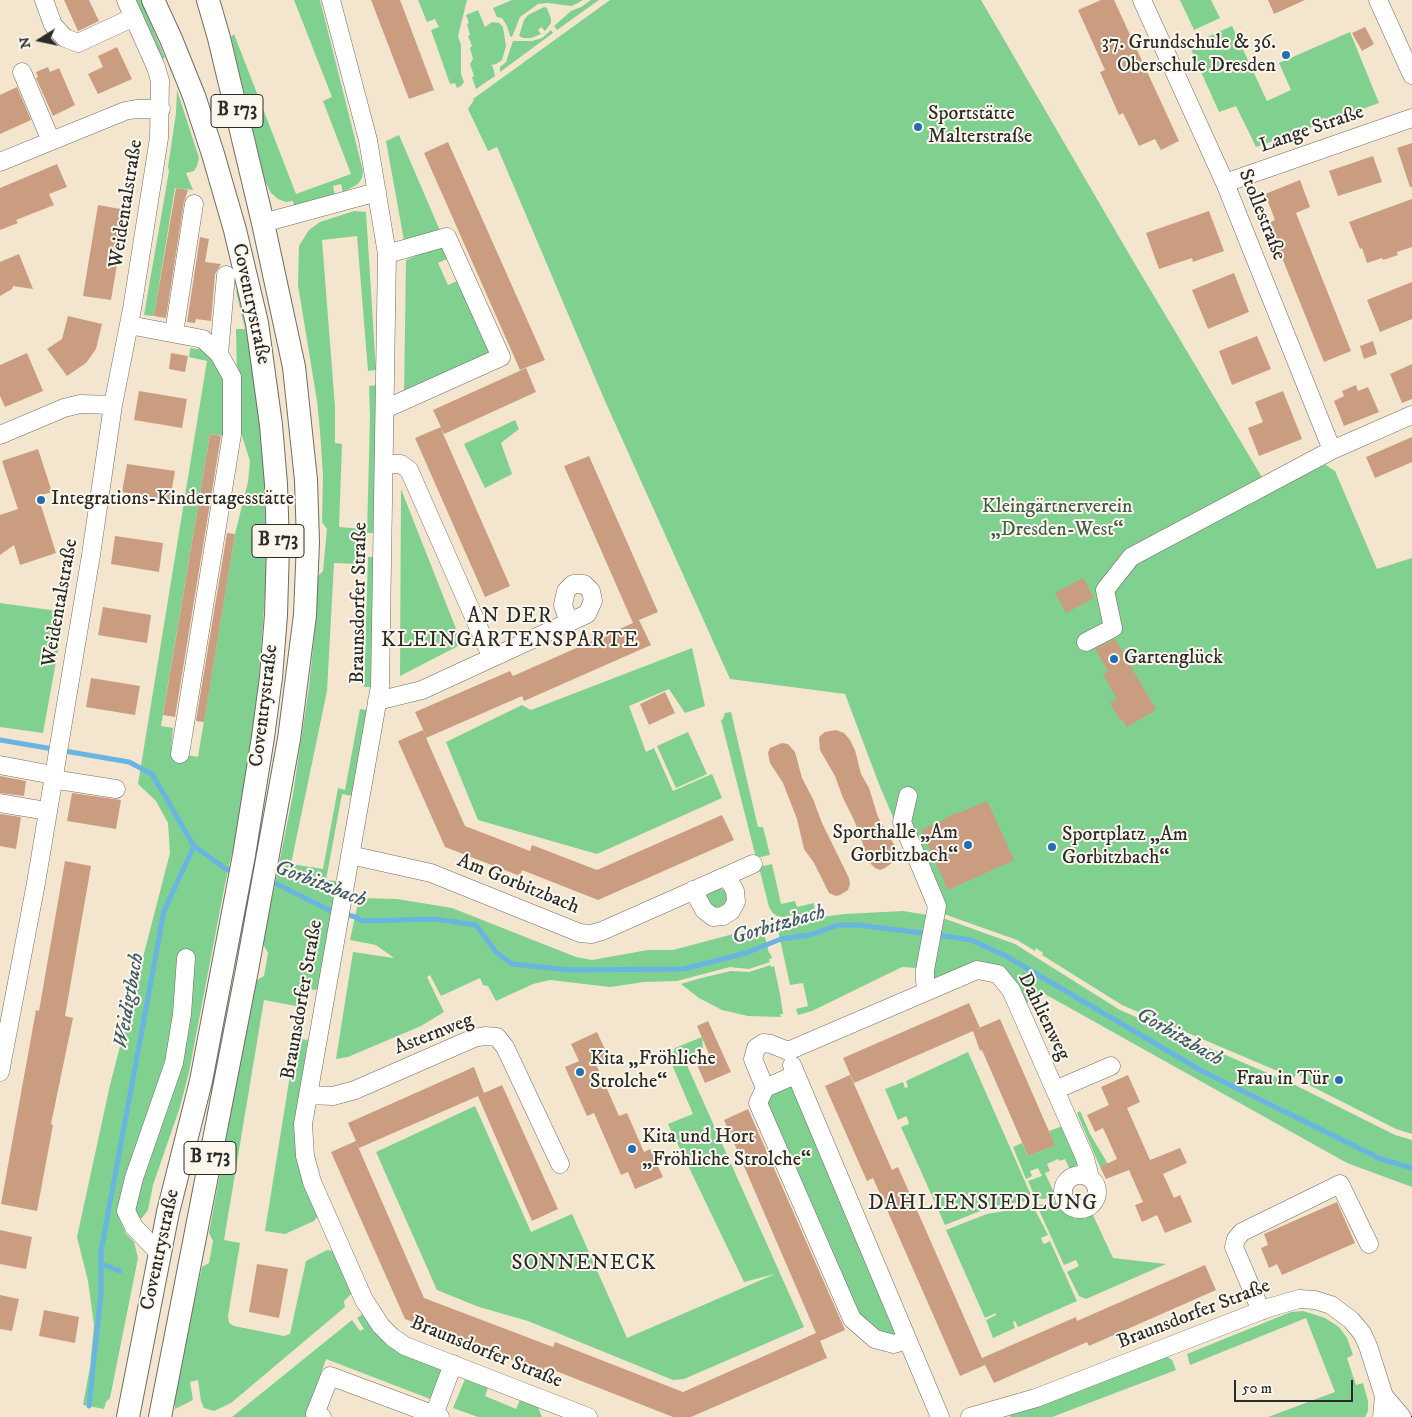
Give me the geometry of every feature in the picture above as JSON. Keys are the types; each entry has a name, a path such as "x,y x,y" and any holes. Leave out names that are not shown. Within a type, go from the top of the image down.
{"main road":[{"name":"Coventrystraße","path":"128,1417 160,1254 201,1081 244,855 270,677 276,615 278,546 276,474 265,373 235,230 194,96 153,0"},
{"name":"Coventrystraße","path":"160,1417 268,861 298,677 305,615 308,542 306,480 295,376 264,223 224,56 208,0"},
{"path":"235,230 264,223"}],"street":[{"path":"44,0 53,25 65,38 78,43 134,17"},
{"name":"Weidentalstraße","path":"0,1072 36,883 91,555 113,405 129,324 154,175 161,110 160,81 156,67 126,0"},
{"name":"Braunsdorfer Straße","path":"331,0 368,140 387,254 380,686 303,1124 304,1156 312,1182 364,1300 381,1326 392,1337 404,1346 453,1364 564,1413 588,1417"},
{"name":"Stollestraße","path":"1142,0 1225,183 1332,450"},
{"path":"1378,0 1412,75"},
{"path":"22,72 51,141"},
{"path":"0,162 125,111 136,109 161,110"},
{"name":"Lange Straße","path":"1225,183 1412,118"},
{"path":"264,223 377,192"},
{"path":"174,333 194,204"},
{"path":"385,409 501,357 447,237 387,254"},
{"path":"219,354 226,276"},
{"path":"129,324 203,339 219,354 232,377 232,434 180,754"},
{"path":"0,435 64,408 80,404 113,405"},
{"path":"1086,642 1113,628 1105,590 1131,557 1332,450 1412,415"},
{"path":"384,464 401,464 409,470 492,658"},
{"path":"377,701 422,690 569,623"},
{"path":"0,766 53,773 116,789"},
{"path":"908,796 902,822 937,906 925,970 924,981 927,991"},
{"path":"0,803 47,811"},
{"name":"Am Gorbitzbach","path":"350,855 431,873 580,933 591,934 602,931 753,864"},
{"path":"694,890 704,910 713,917 723,916 732,910 736,902 730,882 724,877"},
{"path":"160,1254 134,1227 126,1211 134,1178 174,1063 182,1014 186,958"},
{"name":"Dahlienweg","path":"788,1051 977,970 998,974 1011,990 1085,1158 1090,1178"},
{"name":"Asternweg","path":"308,1095 333,1096 355,1090 474,1038 485,1036 497,1037 505,1047 560,1164"},
{"path":"765,1088 753,1060 756,1048 763,1044 771,1044 788,1051 795,1075 940,1417"},
{"path":"1055,1090 1111,1066"},
{"path":"795,1075 765,1088 758,1103 852,1319 875,1339 894,1344 907,1340"},
{"path":"1261,1310 1234,1247 1236,1239 1242,1232 1340,1184 1369,1244"},
{"name":"Braunsdorfer Straße","path":"970,1417 1036,1398 1261,1310 1299,1299 1315,1300 1331,1305 1351,1320 1362,1333 1368,1346 1384,1396 1402,1417"},
{"path":"322,1417 315,1414 330,1376 437,1416 453,1364"},
{"name":"Braunsdorfer Straße","path":"1382,1417 1384,1396"}],"green space":[{"path":"135,0 141,0 165,58 161,59"},
{"path":"294,0 320,0 363,171 362,178 358,184 351,188 343,192 341,184 333,186 335,195 294,206 293,201 286,202 278,199 271,193 265,181 231,37 234,34 296,194 351,174 323,101 332,97"},
{"path":"418,0 467,0 458,36 461,45 461,74 464,82 457,88 455,83 450,84 431,30 439,27 435,19 427,22"},
{"path":"512,0 583,0 572,6 547,3 538,4 520,17 512,37 502,18 497,17 493,8"},
{"path":"591,0 599,0 557,30 554,26 571,11"},
{"name":"Kleingärtnerverein „Dresden-West“","path":"610,0 981,0 1266,484 1317,466 1326,465 1335,471 1377,569 1412,558 1412,1134 1396,1129 1303,1082 1305,1078 1296,1074 1294,1078 1122,1005 1042,955 1043,953 1036,948 1035,951 1017,940 941,913 930,905 879,784 845,694 730,679 605,401 498,149 497,147 488,151 468,109 473,99"},
{"path":"1180,0 1211,0 1220,18 1194,30"},
{"path":"544,7 547,8 551,19 551,23 545,31 541,27 538,30 541,34 531,38 519,36 524,20 528,15"},
{"path":"478,10 485,27 492,22 499,23 503,27 506,46 502,60 491,65 495,76 476,89 470,64 473,59 470,48 472,46 468,36 470,35 467,24 469,23 466,15"},
{"path":"1232,26 1267,101 1291,90 1279,63 1350,32 1379,103 1256,147 1236,106 1219,112 1189,45"},
{"path":"551,30 553,33 500,72 500,67 506,62 513,41 532,41 542,38"},
{"path":"177,90 199,158 194,171 186,173 193,190 175,188 154,316 144,315 169,171"},
{"path":"399,135 441,233 405,246 386,141"},
{"path":"354,211 366,212 376,370 368,371 357,236 322,240 335,407 335,443 342,444 339,527 363,529 361,564 334,563 327,691 291,864 323,869 338,788 345,790 360,709 368,710 352,796 342,794 326,880 337,881 319,985 316,990 305,989 301,1007 264,1000 224,1240 240,1243 228,1316 229,1323 234,1326 284,1336 290,1334 306,1261 327,1250 333,1251 352,1293 344,1301 345,1307 231,1403 214,1411 204,1408 198,1380 190,1382 193,1400 175,1409 175,1395 188,1324 202,1267 209,1263 213,1241 209,1233 255,981 264,976 268,953 263,944 293,794 309,687 318,576 323,571 327,529 322,522 323,476 320,431 317,401 298,285 299,246 309,230 320,222"},
{"path":"445,243 451,257 438,263 448,285 462,279 496,356 404,397 406,260"},
{"path":"238,290 252,359 264,468 266,579 258,693 235,854 232,853 225,884 189,1072 180,1107 153,1185 148,1210 142,1218 134,1221 125,1189 119,1218 126,1234 134,1242 138,1258 110,1398 106,1402 104,1409 83,1405 90,1367 94,1325 88,1281 77,1237 110,1085 170,853 168,823 156,801 138,784 207,361 189,357 190,348 206,350 228,377 223,436 210,434 161,726 173,728 171,752 198,757 235,534 248,482 250,461 241,433 237,378 236,329 245,329 236,291"},
{"path":"377,385 375,533 367,533 369,386"},
{"path":"515,420 519,429 501,443 512,474 485,488 464,444"},
{"path":"401,489 462,644 400,676"},
{"path":"368,557 375,557 372,687 364,687"},
{"path":"0,603 65,612 43,733 0,727"},
{"path":"692,648 705,706 685,713 669,689 629,706 646,752 654,748 673,791 712,774 722,798 597,854 478,820 446,742 522,705 531,710"},
{"path":"731,712 758,827 763,827 770,855 756,858 721,720 725,713"},
{"path":"688,732 707,774 676,788 657,746"},
{"path":"772,864 781,904 795,901 797,907 814,903 815,912 783,917 777,916 772,912 759,867"},
{"path":"719,888 728,894 728,905 714,910 706,899 709,892"},
{"path":"359,898 397,899 452,908 576,957 592,960 648,950 673,950 756,928 764,933 772,958 769,959 770,962 749,969 730,967 677,981 644,982 610,987 550,980 533,984 496,1001 488,986 483,985 480,978 441,996 430,975 427,977 444,1012 421,1026 348,1057 336,1059 353,952 394,958 376,945 350,940"},
{"path":"903,911 940,917 1015,944 1120,1010 1291,1083 1395,1135 1412,1140 1412,1187 1347,1163 1043,993 1029,1000 1027,1004 1018,986 1000,970 930,986 920,967 902,967 812,1011 798,1015 796,1009 808,1006 803,983 790,985 778,930 783,922 845,914"},
{"path":"771,965 771,967 774,966 780,994 783,1014 780,1014 781,1017 748,1016 722,1010 699,998 681,984 731,971 749,972"},
{"path":"702,1037 703,1048 693,1053 686,1063 804,1327 684,1379 673,1380 528,1321 479,1307 437,1290 376,1152 475,1106 531,1232 572,1214 627,1338 775,1274 744,1282 668,1124 693,1114 670,1060 675,1048"},
{"path":"296,1038 308,1040 299,1100 318,1216 314,1221 285,1234 265,1231"},
{"path":"968,1052 1031,1195 1027,1201 993,1206 945,1225 901,1127 909,1124 908,1120 906,1116 898,1120 885,1089 903,1082 905,1088 908,1087 906,1081"},
{"path":"795,1075 907,1340 894,1344 852,1319 758,1103"},
{"path":"1080,1111 1090,1134 1108,1164 1100,1167 1077,1113"},
{"path":"1063,1126 1080,1165 1071,1172 1065,1159 1060,1161 1058,1159 1047,1164 1050,1171 1045,1173 1056,1197 1042,1199 1035,1197 1028,1181 1042,1176 1038,1168 1030,1171 1032,1176 1026,1179 1013,1147 1022,1143 1028,1156 1054,1145 1049,1131"},
{"path":"1058,1202 1063,1208 1072,1213 1082,1215 1092,1213 1113,1258 1166,1264 1086,1299 1079,1296 1067,1272 1079,1266 1076,1260 1064,1265 1038,1208 1038,1205"},
{"path":"1033,1206 1048,1235 1041,1238 1042,1241 1044,1244 1050,1241 1077,1301 1018,1327 1015,1321 1013,1322 1015,1328 993,1338 986,1320 996,1315 996,1313 985,1318 946,1230 987,1214"},
{"path":"1303,1311 1325,1318 1339,1327 1347,1338 1353,1355 1347,1358 1356,1385 1363,1383 1368,1401 1368,1411 1365,1417 1268,1417 1335,1392 1306,1318 1190,1365 1187,1354 1291,1312"},
{"path":"363,1314 374,1331 386,1344 402,1354 445,1371 433,1400 326,1359 306,1417 232,1417 352,1320 360,1331 364,1329 357,1318"},
{"path":"1165,1355 1172,1360 1176,1370 1052,1417 1010,1417 1009,1412"},
{"path":"465,1379 488,1388 485,1396 516,1409 520,1400 538,1407 542,1417 478,1417 453,1408"}],"building":[{"path":"64,0 89,0 99,21 78,31"},
{"path":"371,0 400,0 434,90 409,99"},
{"path":"1101,0 1114,0 1179,141 1161,150 1155,139 1139,146 1123,113 1119,115 1100,72 1105,70 1078,10"},
{"path":"1268,0 1305,0 1274,14"},
{"path":"1365,27 1374,44 1362,51 1352,33"},
{"path":"117,47 132,79 98,94 88,74 103,67 98,56"},
{"path":"48,67 50,72 59,68 75,105 53,116 36,78 38,77 36,72"},
{"path":"17,87 31,120 0,134 0,95"},
{"path":"448,142 545,360 520,370 424,153"},
{"path":"1412,143 1412,187 1410,187 1397,148"},
{"path":"1373,156 1382,182 1338,196 1329,171"},
{"path":"57,164 67,187 49,194 54,205 16,220 18,223 0,230 0,188"},
{"path":"1300,180 1310,207 1296,213 1351,351 1324,362 1268,223 1275,220 1265,194"},
{"path":"176,188 188,190 184,202 166,318 154,316"},
{"path":"1412,199 1412,247 1397,252 1398,255 1367,263 1349,222"},
{"path":"98,205 126,210 111,300 83,296"},
{"path":"1209,211 1224,251 1193,262 1192,258 1159,269 1146,233"},
{"path":"200,237 209,239 205,262 221,264 215,274 211,321 196,319 195,323 187,322"},
{"path":"19,254 33,289 13,286 12,289 0,296 0,262"},
{"path":"1234,273 1249,312 1208,329 1192,290"},
{"path":"1412,282 1412,319 1380,332 1367,300"},
{"path":"68,316 102,324 96,349 86,363 67,376 47,349 62,339"},
{"path":"1257,336 1271,369 1232,385 1219,351"},
{"path":"1373,341 1377,354 1364,359 1360,346"},
{"path":"27,353 43,391 5,407 0,396 0,365"},
{"path":"171,353 188,356 185,372 169,369"},
{"path":"1412,364 1412,399 1402,403 1390,374"},
{"path":"526,368 536,392 444,434 441,429 510,586 485,597 415,438 441,427 433,410"},
{"path":"1356,385 1358,391 1368,387 1379,412 1344,426 1334,401 1344,396 1342,391"},
{"path":"139,391 187,399 182,428 134,420"},
{"path":"1283,391 1302,439 1259,456 1248,428 1263,422 1255,402"},
{"path":"210,434 221,436 175,717 163,715"},
{"path":"1412,437 1412,462 1375,478 1366,457"},
{"path":"38,449 52,492 38,496 56,553 20,565 14,545 0,555 0,515 18,509 2,461"},
{"path":"589,456 658,612 639,620 651,645 524,701 522,696 426,738 465,826 530,851 532,845 597,870 722,815 734,840 598,900 522,870 520,876 445,847 398,741 423,730 426,736 415,712 510,671 513,676 633,623 564,466"},
{"path":"127,464 175,471 170,500 122,492"},
{"path":"227,533 235,534 204,722 196,721"},
{"path":"115,536 163,543 159,572 111,564"},
{"path":"1083,578 1094,598 1066,613 1055,593"},
{"path":"103,607 151,615 147,643 98,635"},
{"path":"1115,639 1156,710 1127,727 1122,719 1120,720 1110,703 1117,699 1103,674 1108,671 1095,649"},
{"path":"91,678 140,686 135,715 86,707"},
{"path":"665,692 675,713 649,725 640,704"},
{"path":"836,730 844,733 850,740 878,817 896,848 896,860 880,870 870,863 835,776 820,750 819,737 825,732"},
{"path":"782,743 788,744 795,752 802,778 849,878 848,890 840,895 836,896 829,893 814,863 804,849 797,819 783,783 770,763 768,753 770,748"},
{"path":"0,776 26,781 24,796 0,793"},
{"path":"72,793 121,800 116,829 67,821"},
{"name":"Sporthalle „Am Gorbitzbach“","path":"987,801 1014,860 948,890 921,830 958,812"},
{"path":"0,814 21,817 16,849 0,846"},
{"path":"65,861 91,866 65,1016 73,1018 51,1124 53,1125 37,1211 1,1204 36,1010 39,1011"},
{"path":"969,1003 980,1028 1000,1019 1055,1145 1028,1156 982,1050 980,1051 973,1031 854,1083 843,1058"},
{"path":"708,1021 731,1072 705,1083 695,1060 709,1054 697,1026"},
{"path":"597,1032 609,1058 596,1064 619,1116 627,1113 644,1152 650,1149 663,1177 635,1189 628,1172 621,1175 594,1113 587,1116 565,1067 579,1061 571,1044"},
{"path":"474,1067 484,1093 502,1085 558,1209 532,1221 478,1096 359,1148 356,1142 424,1298 553,1347 555,1342 683,1392 816,1333 724,1120 748,1109 845,1330 820,1341 827,1358 691,1417 673,1417 545,1367 543,1372 405,1319 331,1152 356,1141 348,1123"},
{"path":"850,1075 892,1170 898,1167 982,1358 1076,1317 1077,1321 1205,1265 1216,1290 1089,1346 1087,1342 994,1383 985,1365 960,1376 873,1178 867,1181 825,1086"},
{"path":"1128,1075 1140,1102 1127,1108 1150,1160 1180,1148 1187,1163 1163,1174 1174,1198 1180,1195 1192,1222 1165,1233 1157,1215 1142,1222 1135,1205 1143,1202 1129,1170 1106,1179 1100,1167 1117,1159 1103,1128 1095,1132 1087,1115 1109,1105 1101,1087"},
{"path":"1337,1202 1355,1243 1282,1275 1277,1264 1269,1268 1261,1248 1268,1245 1264,1234"},
{"path":"0,1230 32,1237 26,1269 0,1264"},
{"path":"257,1264 288,1269 279,1318 249,1312"},
{"path":"0,1295 19,1299 12,1331 0,1329"},
{"path":"44,1310 79,1317 75,1343 39,1336"}],"waterway":[{"name":"Weidigtbach","path":"0,740 129,762 152,774 194,846 164,911 101,1251 101,1293 89,1406"},
{"name":"Gorbitzbach","path":"194,846 226,869 236,872"},
{"name":"Gorbitzbach","path":"268,881 331,911 356,917 362,921 435,919 476,925 496,952 512,964 569,970 683,969 746,953 781,939 810,935 838,925 859,925 971,940 1006,956 1202,1071 1381,1159 1412,1168"},
{"path":"101,1264 120,1271"}],"place":[{"name":"37. Grundschule & 36. Oberschule Dresden","path":"1286,55"},
{"name":"Sportstätte Malterstraße","path":"918,127"},
{"name":"Integrations-Kindertagesstätte","path":"41,500"},
{"name":"Gartenglück","path":"1114,659"},
{"name":"Sporthalle „Am Gorbitzbach“","path":"968,845"},
{"name":"Sportplatz „Am Gorbitzbach“","path":"1052,847"},
{"name":"Kita „Fröhliche Strolche“","path":"580,1072"},
{"name":"Frau in Tür","path":"1339,1080"},
{"name":"Kita und Hort „Fröhliche Strolche“","path":"632,1149"}],"district":[{"name":"AN DER KLEINGARTENSPARTE","path":"510,630"},
{"name":"DAHLIENSIEDLUNG","path":"983,1205"},
{"name":"SONNENECK","path":"584,1265"}]}
